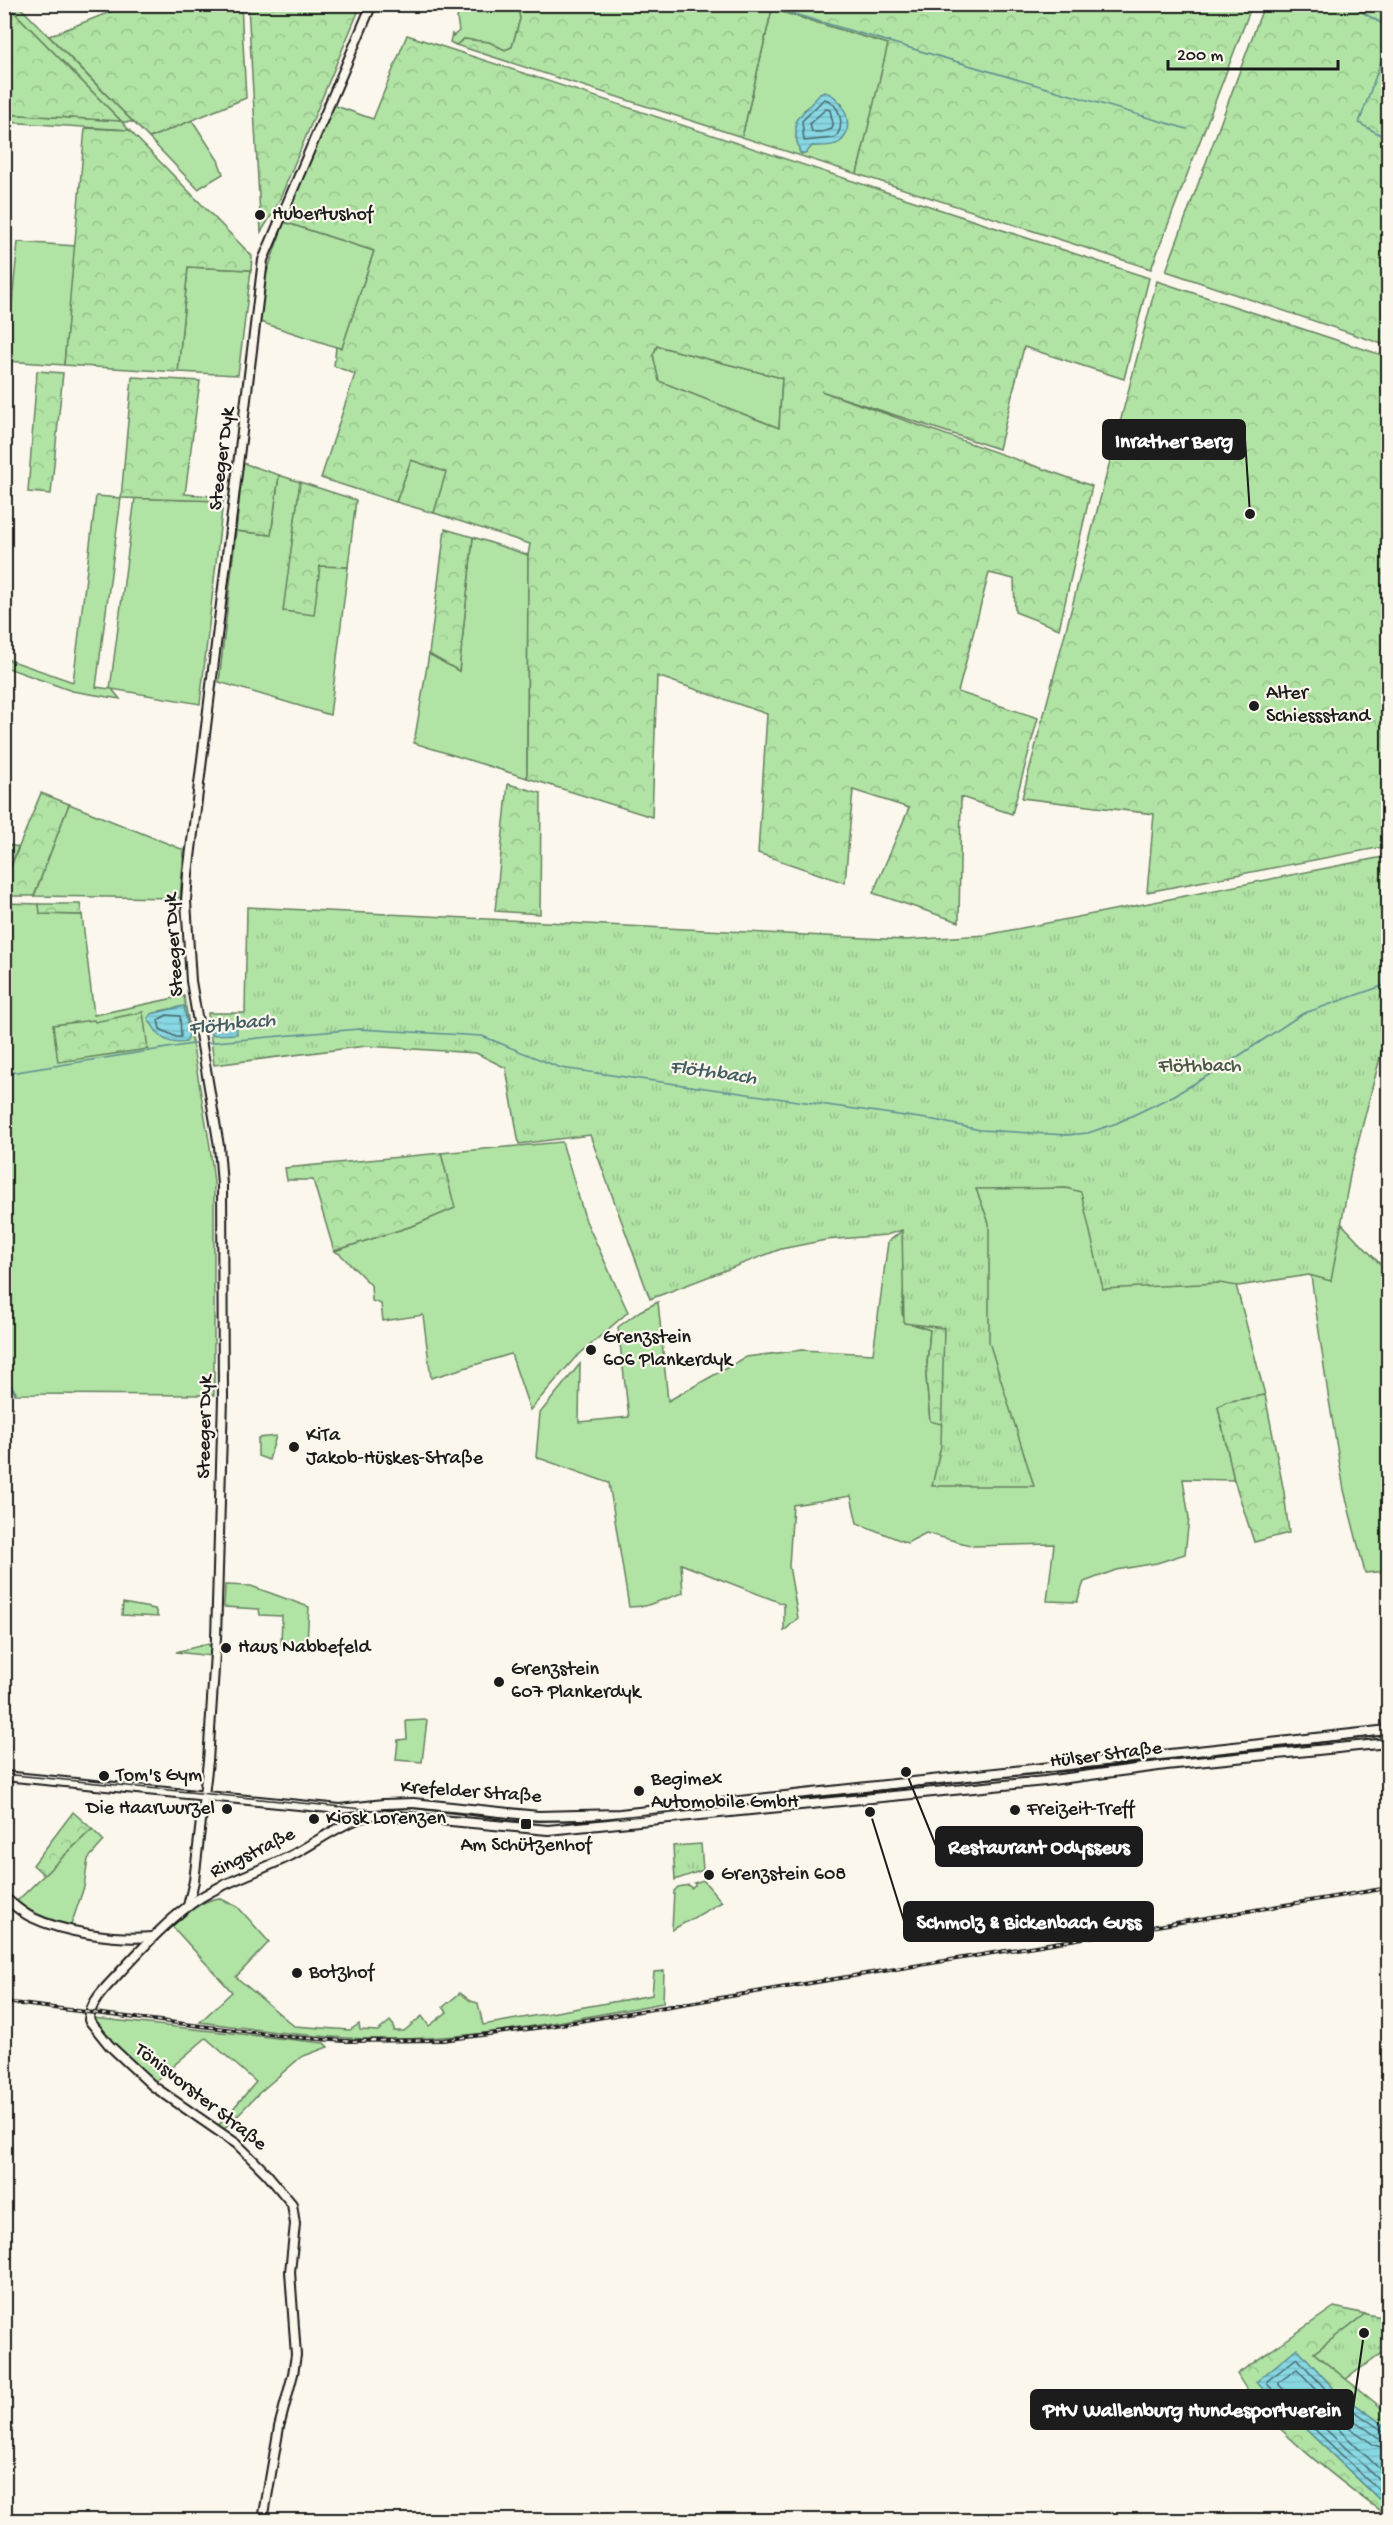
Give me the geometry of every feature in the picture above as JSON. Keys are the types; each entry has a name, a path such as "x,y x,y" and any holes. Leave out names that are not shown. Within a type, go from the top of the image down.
{"street":[{"name":"Steeger Dyk","path":"188,1906 194,1881 204,1796 216,1638 220,1530 222,1207 219,1146 191,981 187,883 263,260 372,4"},
{"name":"Hülser Straße","path":"935,1780 1389,1730"},
{"name":"Hülser Straße","path":"828,1802 1389,1743"},
{"name":"Krefelder Straße","path":"4,1776 339,1809 413,1803 549,1816 620,1814 935,1780"},
{"name":"Krefelder Straße","path":"376,1814 548,1830 828,1802"},
{"name":"Ringstraße","path":"152,1937 188,1906 220,1888 291,1855 359,1818 376,1814"},
{"path":"4,1897 31,1917 65,1929 88,1934 152,1937"},
{"name":"Tönisvorster Straße","path":"152,1937 98,1997 89,2016 92,2026 133,2069 153,2086 243,2149 283,2192 295,2213 290,2272 296,2355 279,2427 263,2520"}],"green space":[{"path":"4,5 7,5 121,121 5,114"},
{"path":"7,5 18,5 133,122 122,122 129,130 5,122 4,114 121,121"},
{"path":"119,5 241,5 246,98 149,138 49,36 120,8"},
{"path":"248,5 361,5 276,208 261,232"},
{"path":"461,5 518,5 520,19 512,47 505,50 489,42 464,39 456,45 450,42 452,34 453,36 459,31 457,18"},
{"path":"518,5 1252,5 1151,269 857,174 888,44 772,9 742,137 456,45 464,39 489,42 505,50 512,47 520,19"},
{"path":"1264,5 1388,5 1388,346 1166,271"},
{"path":"772,9 889,44 857,174 742,137","holes":["820,94 842,104 847,123 836,144 812,146 802,154 800,153 796,137 804,110 811,106"]},
{"path":"407,35 1149,278 1124,379 1024,347 999,449 821,391 1092,486 1059,629 1015,612 1014,579 989,573 958,692 1038,718 1012,814 961,797 959,922 873,893 909,808 853,790 845,883 758,853 767,714 657,676 652,817 527,778 528,555 530,544 434,513 446,472 411,460 396,502 321,478 355,374 334,366 336,347 342,348 374,251 284,222 333,105 373,119","holes":["657,346 782,378 779,428 659,381 653,355"]},
{"path":"192,120 218,160 223,174 198,189 149,138"},
{"path":"85,128 129,130 252,256 251,270 188,267 178,372 64,365"},
{"path":"284,222 374,251 342,349 260,322 266,275"},
{"path":"18,242 76,246 64,365 6,361"},
{"path":"188,267 251,270 238,375 178,372"},
{"path":"1157,281 1388,357 1388,846 1147,892 1154,814 1022,798"},
{"path":"657,346 782,378 779,428 658,381 653,355"},
{"path":"37,371 63,373 51,494 28,492"},
{"path":"132,377 200,381 185,494 225,497 223,501 121,498"},
{"path":"411,460 447,471 434,513 396,502"},
{"path":"243,463 279,475 271,535 236,531"},
{"path":"279,475 300,482 284,610 320,566 348,567 330,715 219,682 236,531 271,535"},
{"path":"300,482 356,500 348,567 320,566 314,615 283,611"},
{"path":"96,496 121,498 96,687 110,689 135,498 223,501 200,704 112,689 120,699 72,691 5,667 4,658 73,682"},
{"path":"445,529 473,537 459,671 429,654"},
{"path":"473,537 528,555 527,778 414,743 429,654 459,671"},
{"path":"508,784 541,793 540,914 495,911"},
{"path":"41,793 69,804 34,896 5,896 5,881"},
{"path":"69,804 184,850 180,898 34,896"},
{"path":"4,844 18,847 5,881"},
{"name":"Flöthbach","path":"1388,856 1388,1027 1351,1170 1331,1281 1309,1275 1238,1286 1219,1283 1103,1289 1081,1192 1066,1188 976,1189 989,1223 989,1342 1034,1486 932,1486 941,1446 944,1328 904,1323 902,1230 886,1235 826,1240 781,1249 650,1299 590,1135 519,1144 506,1068 476,1053 366,1046 214,1065 208,1013 245,1013 247,907 905,940 986,935"},
{"path":"4,903 39,904 41,914 82,915 94,1015 184,996 210,1146 214,1184 214,1395 15,1394 5,1375","holes":["180,1007 188,1023 186,1041 154,1026 149,1021 160,1011"]},
{"path":"39,904 80,904 82,915 40,914"},
{"path":"143,1012 148,1049 58,1062 53,1025 94,1020 95,1022"},
{"path":"942,1120 1185,1195 1236,1285 1265,1395 1226,1402 1218,1407 1234,1480 1183,1479 1189,1518 1185,1554 1157,1563 1116,1570 1084,1582 1077,1602 1047,1601 1054,1544 973,1546 926,1533 907,1543 857,1523 851,1496 793,1505 789,1566 798,1618 784,1631 784,1604 681,1564 683,1593 645,1606 629,1607 609,1483 536,1457 540,1413 580,1364 579,1422 629,1417 618,1327 640,1311 658,1302 668,1401 746,1357 802,1350 873,1354 888,1242 903,1230 907,1322 930,1330 926,1376 930,1421"},
{"path":"562,1142 586,1221 628,1312 574,1359 530,1410 511,1354 431,1378 423,1315 383,1321 381,1304 372,1301 371,1285 340,1254 334,1251 415,1225 454,1208 441,1153"},
{"path":"441,1153 455,1208 415,1225 334,1251 313,1180 287,1180 285,1168"},
{"path":"1302,1182 1382,1266 1388,1268 1388,1571 1365,1573 1344,1490 1311,1276"},
{"path":"939,1205 948,1426 930,1421 926,1376 930,1330 907,1322 902,1314 905,1269"},
{"path":"1265,1395 1284,1492 1289,1533 1254,1542 1234,1480 1218,1407 1226,1402"},
{"path":"276,1436 269,1460 258,1456 258,1438"},
{"path":"225,1585 251,1586 309,1607 305,1646 281,1644 282,1616 260,1615 259,1609 224,1607"},
{"path":"123,1603 155,1609 158,1617 122,1615"},
{"path":"207,1644 211,1646 211,1656 176,1652"},
{"path":"427,1720 422,1762 396,1760 398,1740 407,1739 406,1721"},
{"path":"73,1812 92,1829 44,1875 33,1865"},
{"path":"92,1829 104,1841 88,1859 84,1887 71,1925 42,1916 17,1901"},
{"path":"701,1844 703,1870 675,1880 673,1846"},
{"path":"703,1880 722,1902 672,1930 674,1891 678,1887 689,1885 691,1888 695,1885 694,1883"},
{"path":"219,1898 238,1907 269,1942 236,1977 294,2026 350,2030 359,2024 360,2030 378,2031 390,2021 394,2026 394,2031 404,2031 422,2016 429,2026 447,2012 443,2007 460,1993 478,2003 483,2025 652,1995 654,1972 664,1971 663,2003 502,2031 405,2039 328,2037 200,2022 232,1992 172,1926 199,1905"},
{"path":"93,2018 324,2043 328,2047 301,2057 259,2093 223,2130 218,2126 256,2082 206,2038 154,2082 132,2065 95,2025"},
{"path":"1334,2307 1365,2314 1314,2353 1388,2413 1388,2428 1335,2390 1297,2349 1257,2382 1379,2499 1388,2501 1388,2517 1305,2452 1266,2414 1237,2374"},
{"path":"1365,2314 1388,2318 1388,2348 1346,2379 1314,2353"}],"water":[{"path":"824,92 837,99 846,113 845,136 837,144 812,146 806,153 800,153 796,137 796,120"},
{"path":"184,1006 189,1035 186,1042 172,1042 162,1038 148,1018 151,1014"},
{"path":"209,1021 236,1022 237,1034 211,1035"},
{"path":"1297,2348 1335,2390 1388,2428 1388,2501 1379,2499 1256,2382"}],"waterway":[{"path":"1348,4 1388,27"},
{"path":"763,5 1187,129"},
{"path":"1388,42 1359,123 1388,139"},
{"name":"Flöthbach","path":"204,1043 359,1029 482,1036 561,1068 934,1120 980,1130 1067,1135 1088,1133 1117,1123 1173,1096 1219,1069 1302,1014 1388,984"},
{"name":"Flöthbach","path":"4,1074 199,1043"},
{"path":"4,1373 16,1393"}],"tram line":[{"path":"4,1774 373,1810 411,1808 510,1820 580,1821 1087,1769 1388,1735"}],"railway":[{"path":"4,2002 292,2037 345,2041 443,2040 543,2027 1388,1888"}],"place":[{"name":"Hubertushof","path":"260,215"},
{"name":"Inrather Berg","path":"1250,514"},
{"name":"Alter Schiessstand","path":"1254,706"},
{"name":"Grenzstein 606 Plankerdyk","path":"591,1350"},
{"name":"KiTa Jakob-Hüskes-Straße","path":"294,1447"},
{"name":"Haus Nabbefeld","path":"226,1648"},
{"name":"Grenzstein 607 Plankerdyk","path":"499,1682"},
{"name":"Restaurant Odysseus","path":"906,1772"},
{"name":"Tom's Gym","path":"104,1776"},
{"name":"Begimex Automobile GmbH","path":"639,1791"},
{"name":"Die Haarwurzel","path":"227,1809"},
{"name":"Freizeit-Treff","path":"1015,1810"},
{"name":"Schmolz & Bickenbach Guss","path":"870,1812"},
{"name":"Kiosk Lorenzen","path":"314,1819"},
{"name":"Am Schützenhof","path":"526,1824"},
{"name":"Grenzstein 608","path":"709,1875"},
{"name":"Botzhof","path":"297,1973"},
{"name":"PHV Wallenburg Hundesportverein","path":"1364,2333"}]}
